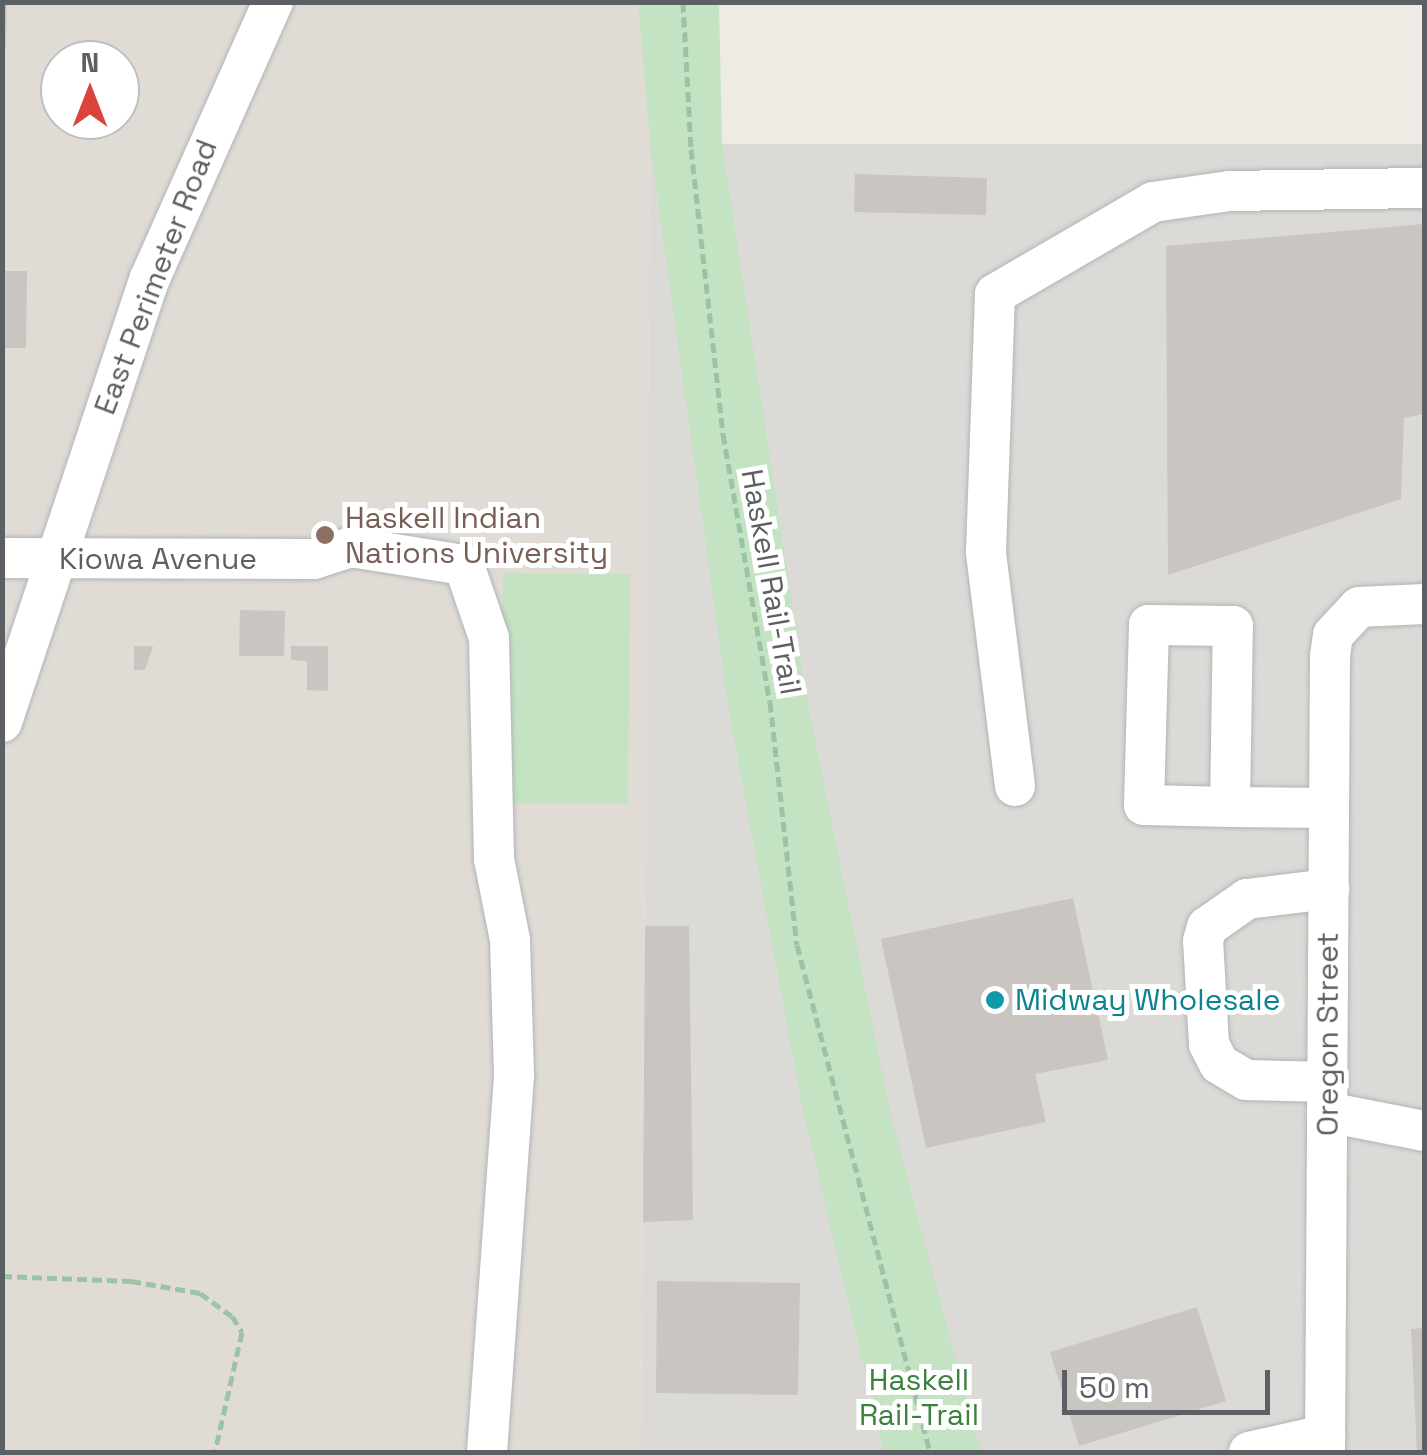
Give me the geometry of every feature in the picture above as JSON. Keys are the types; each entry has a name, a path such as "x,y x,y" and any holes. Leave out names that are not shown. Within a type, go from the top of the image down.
{"street":[{"name":"East Perimeter Road","path":"2,722 150,278 272,2"},
{"path":"1015,786 986,552 995,294 1153,202 1230,190 1424,188"},
{"name":"Kiowa Avenue","path":"2,558 314,559 351,546 464,564 489,638 494,859 510,940 514,1076 487,1452"},
{"name":"Oregon Street","path":"1325,1444 1330,656 1344,618 1379,603 1424,604"},
{"path":"1230,808 1233,626 1149,624 1144,805 1230,808 1329,808"},
{"path":"1328,889 1247,899 1207,927 1203,941 1209,1044 1219,1064 1246,1080 1327,1097 1424,1130"},
{"path":"1248,1452 1325,1444"}],"path":[{"name":"Haskell Rail-Trail","path":"683,2 692,148 723,434 770,702 797,946 930,1452"},
{"path":"2,1276 131,1281 200,1293 232,1316 242,1332 214,1452"}],"shaded area":[{"name":"Haskell Indian Nations University","path":"3,3 638,3 650,144 641,1452 3,1452"},
{"path":"650,144 1424,144 1424,1452 641,1452"}],"green space":[{"name":"Haskell Rail-Trail","path":"638,3 719,3 722,144 806,694 891,1117 981,1452 884,1452 803,1111 729,711 650,144"},
{"path":"503,573 630,574 628,804 500,803"}],"building":[{"path":"2,2 7,2 6,47 2,47"},
{"path":"855,174 987,178 986,215 854,212"},
{"path":"1424,224 1424,414 1404,418 1401,499 1168,575 1166,246"},
{"path":"2,271 27,271 26,348 2,348"},
{"path":"240,610 285,611 284,656 239,656"},
{"path":"134,646 153,646 145,670 134,670"},
{"path":"291,646 328,646 328,691 307,690 307,661 291,660"},
{"name":"Midway Wholesale","path":"1073,898 1108,1060 1035,1074 1046,1122 926,1148 881,939"},
{"path":"645,926 689,926 693,1220 643,1222"},
{"path":"657,1281 800,1283 798,1395 656,1393"},
{"path":"1197,1307 1226,1401 1079,1446 1050,1352"},
{"path":"1424,1328 1424,1452 1417,1452 1411,1329"}],"place":[{"name":"Haskell Indian Nations University","path":"325,535"},
{"name":"Midway Wholesale","path":"995,1000"}]}
